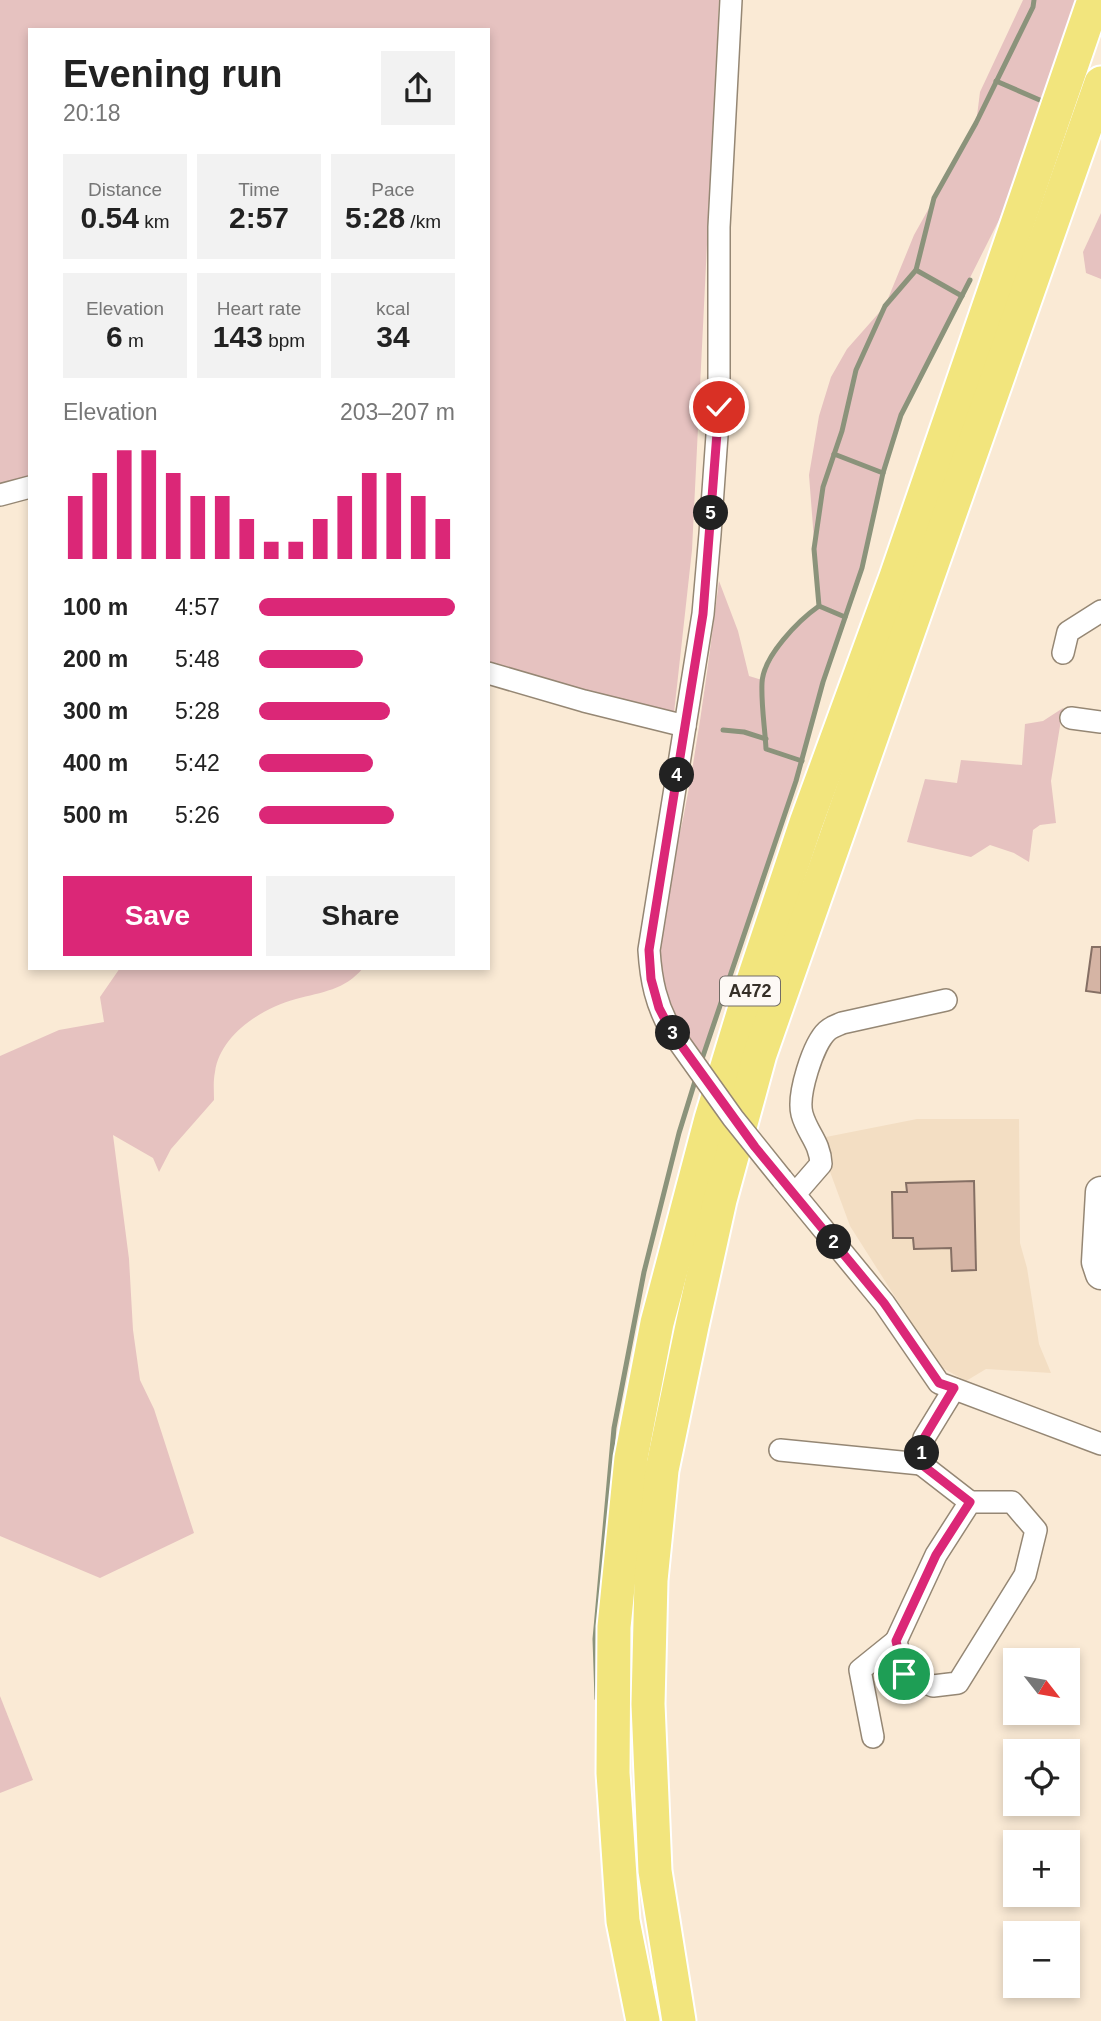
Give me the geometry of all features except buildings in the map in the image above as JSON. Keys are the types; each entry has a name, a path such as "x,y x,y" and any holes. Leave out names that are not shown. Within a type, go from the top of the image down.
{"main road":[{"name":"A472","path":"643,2021 622,1921 613,1773 614,1627 631,1458 657,1323 711,1119 753,981 806,823 896,577 1094,0"},
{"name":"A472","path":"679,2021 655,1871 648,1704 651,1580 662,1470 692,1326 720,1200 760,1054 1101,83"}],"street":[{"path":"731,0 719,227 719,407 703,614 649,950 651,979 659,1008 671,1031 733,1118 884,1303 939,1383 1101,1444"},
{"path":"0,495 28,488"},
{"path":"1063,653 1068,632 1101,611"},
{"path":"490,674 685,726"},
{"path":"1072,718 1101,722"},
{"path":"788,1186 821,1164 821,1150 802,1115 800,1096 816,1049 827,1031 842,1023 946,1000"},
{"path":"1101,1192 1097,1262 1101,1274"},
{"path":"921,1464 924,1438 954,1388"},
{"path":"780,1450 921,1464 970,1502 1012,1502 1036,1530 1025,1574 958,1683 933,1686 904,1674 896,1641"},
{"path":"873,1737 860,1670 896,1641 936,1555 970,1502"}],"shaded area":[{"path":"0,0 719,0 692,550 674,713 633,707 490,667 490,28 28,28 28,480 0,487"},
{"path":"1023,0 1076,0 1000,218 901,415 883,473 862,568 823,682 796,781 703,1056 668,1002 660,961 666,897 694,756 719,581 738,631 749,676 762,680 786,639 800,621 819,605 809,475 819,416 831,377 847,349 885,306 914,235 976,124 980,92"},
{"path":"1101,213 1101,279 1086,273 1083,252"},
{"path":"1063,708 1051,781 1056,823 1040,825 1033,830 1029,862 1014,853 990,845 971,857 907,842 925,779 957,783 961,760 1022,765 1025,724 1043,721"},
{"path":"119,970 361,970 341,986 270,1009 234,1035 225,1046 215,1072 214,1100 171,1149 159,1172 153,1158 113,1135 129,1259 133,1330 140,1380 154,1409 194,1533 100,1578 0,1536 0,1056 59,1030 104,1022 100,997"},
{"path":"917,1119 1019,1119 1020,1243 1027,1268 1039,1344 1051,1373 986,1369 966,1381 939,1366 850,1226 829,1169 833,1165 826,1137"},
{"path":"0,1696 33,1780 0,1793"}],"waterway":[{"path":"802,761 766,749 762,683 775,650 792,629 819,606 814,549 823,487 842,431 856,370 885,306 916,270 934,198 976,123 1034,0"},
{"path":"996,81 1042,101"},
{"path":"916,270 962,296"},
{"path":"701,1062 796,781 823,682 862,568 883,473 901,415 970,280"},
{"path":"834,454 883,473"},
{"path":"819,606 845,617"},
{"path":"723,730 744,732 766,739"},
{"path":"597,1699 595,1639 614,1428 644,1272 679,1133 696,1078"}],"route":[{"path":"719,407 703,614 649,950 651,979 659,1008 671,1031 733,1118 884,1303 939,1383 954,1388 924,1438 921,1464 970,1502 936,1555 896,1641 904,1674"}]}
